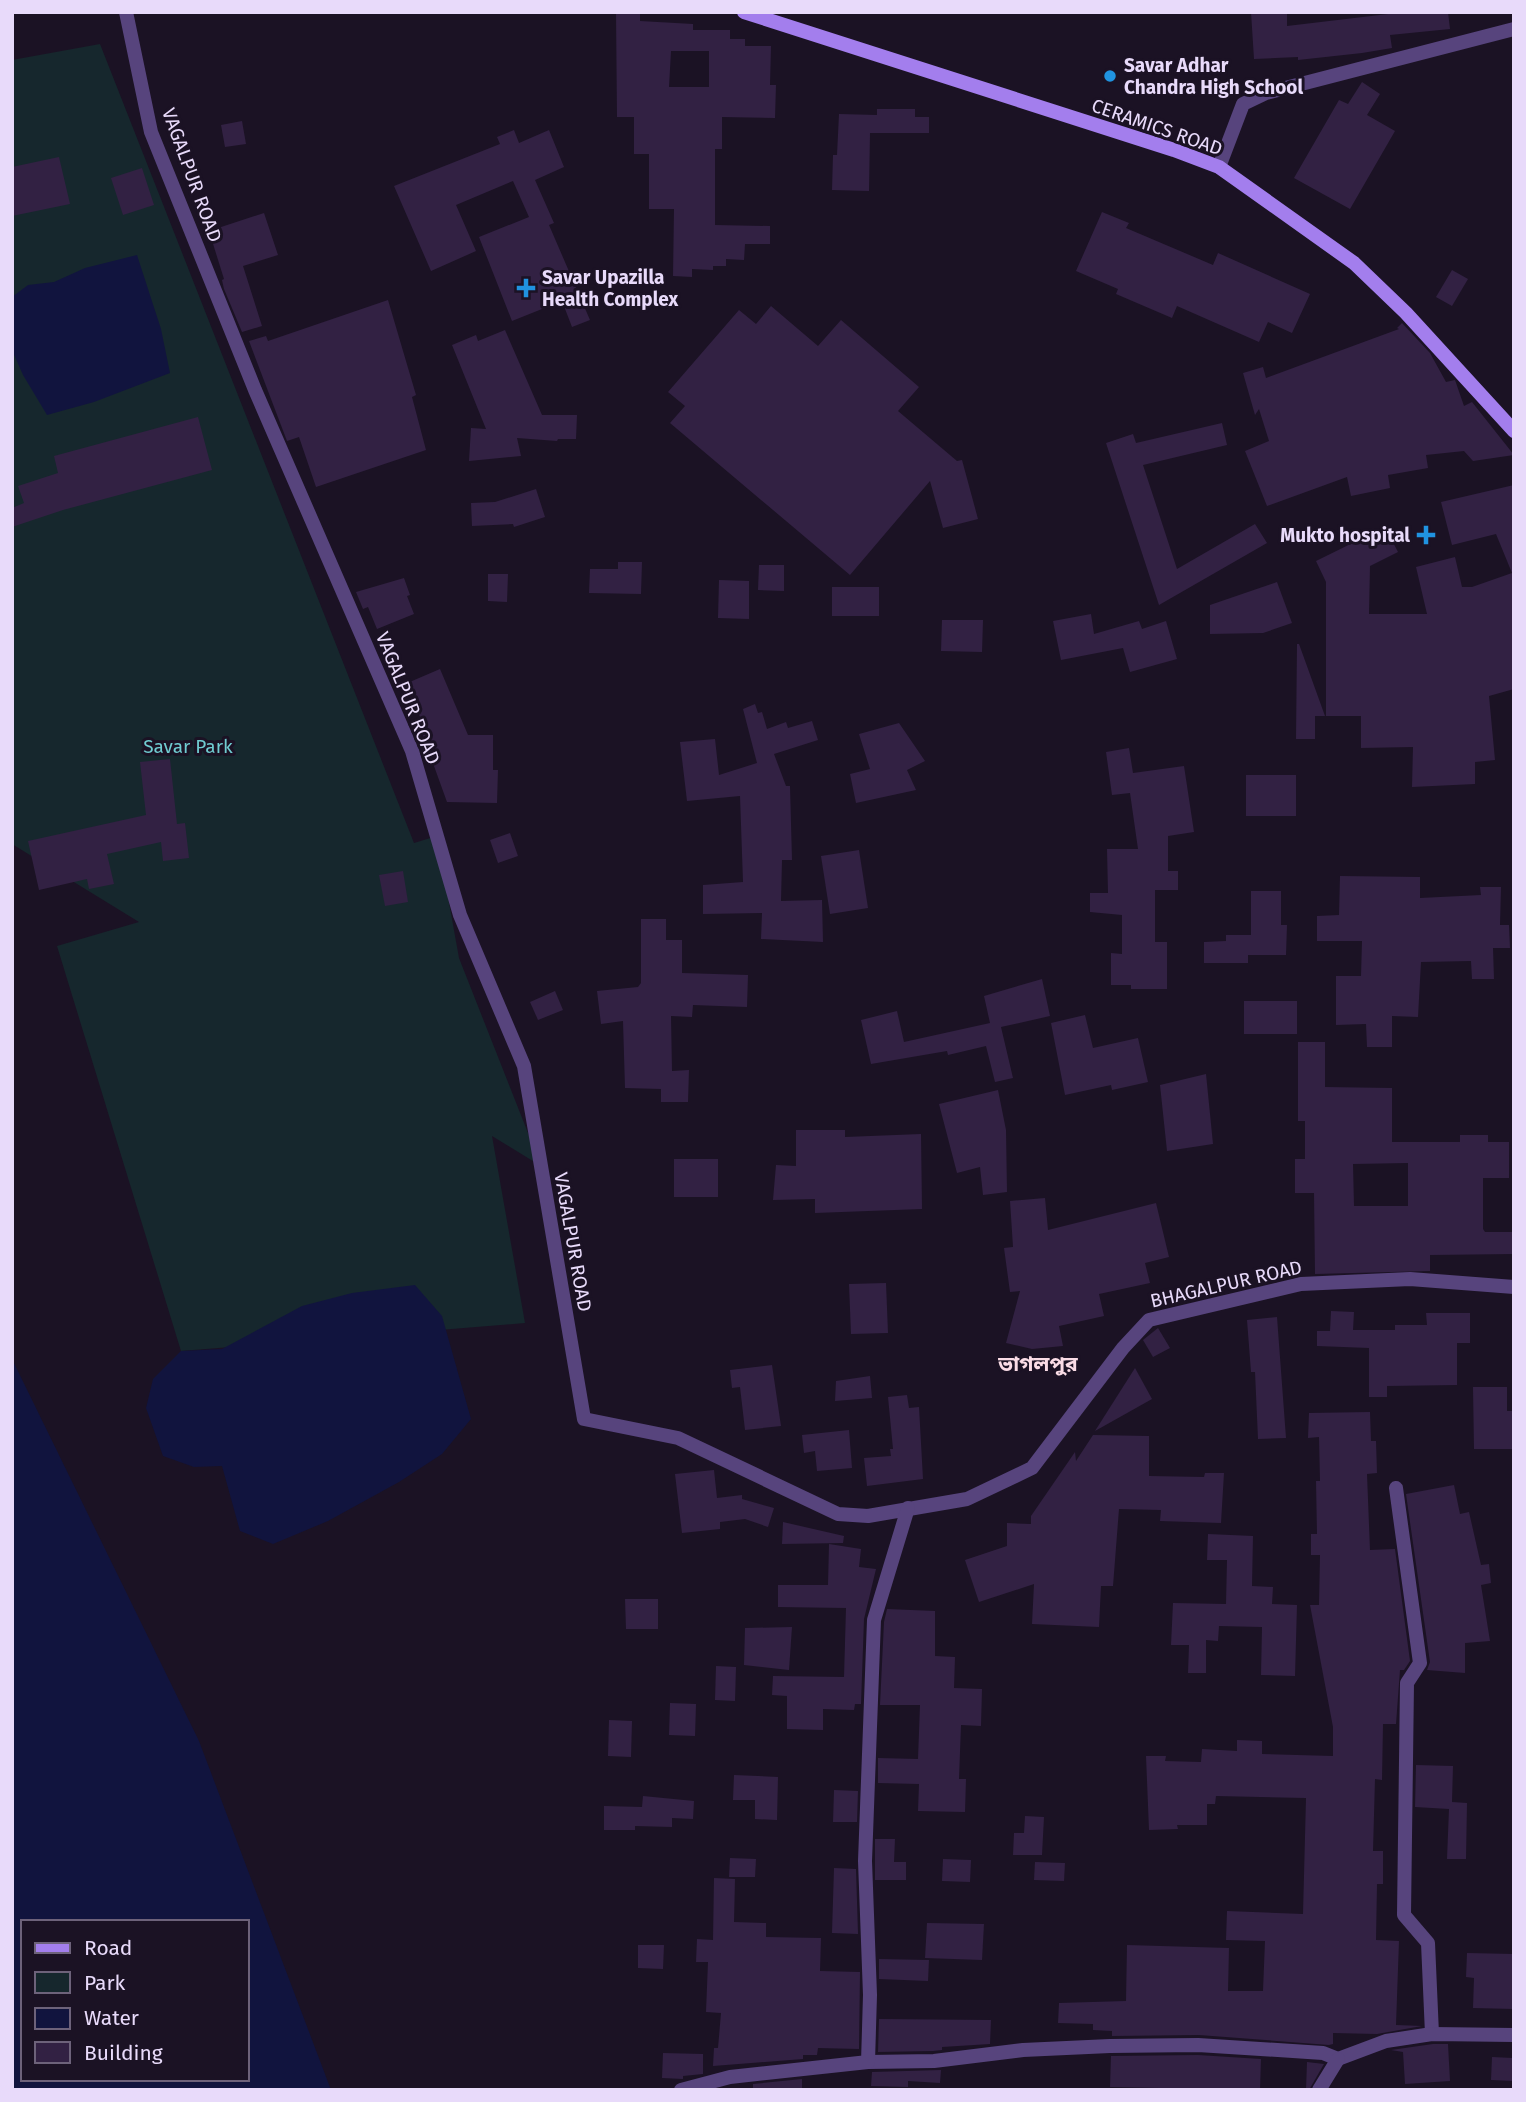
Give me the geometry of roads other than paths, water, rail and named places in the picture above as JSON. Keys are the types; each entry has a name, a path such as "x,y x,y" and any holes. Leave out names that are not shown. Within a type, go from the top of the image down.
{"street":[{"name":"VAGALPUR ROAD","path":"126,12 151,132 255,390 412,751 460,915 524,1066 583,1419"},
{"name":"CERAMICS ROAD","path":"744,12 1174,150 1219,167 1354,263 1406,313 1514,431"},
{"path":"1219,167 1243,104 1265,93 1514,29"},
{"name":"BHAGALPUR ROAD","path":"583,1419 678,1438 838,1514 868,1516 967,1499 1032,1468 1123,1348 1149,1320 1301,1284 1410,1279 1514,1287"},
{"path":"1396,1488 1420,1662 1406,1684 1404,1915 1428,1943 1432,2034"},
{"path":"868,2062 870,1995 865,1861 874,1620 908,1508"},
{"path":"1319,2090 1338,2059 1386,2041 1432,2034 1514,2035"},
{"path":"681,2090 730,2077 868,2062 934,2061 1023,2050 1198,2045 1323,2053 1338,2059"}],"water":[{"path":"137,255 161,329 170,373 94,402 47,415 23,375 12,350 12,297 28,285 54,282 85,268"},
{"path":"415,1285 442,1316 471,1419 442,1454 399,1482 328,1521 273,1544 240,1531 222,1466 194,1467 163,1456 146,1408 153,1379 181,1351 222,1349 302,1306 352,1293"},
{"path":"12,1359 199,1741 331,2090 12,2090"}],"place":[{"name":"Savar Adhar Chandra High School","path":"1110,76"},
{"name":"Savar Upazilla Health Complex","path":"526,288"},
{"name":"Mukto hospital","path":"1426,535"}],"district":[{"name":"ভাগলপুর","path":"1038,1364"}],"park label":[{"name":"Savar Park","path":"188,746"}]}
